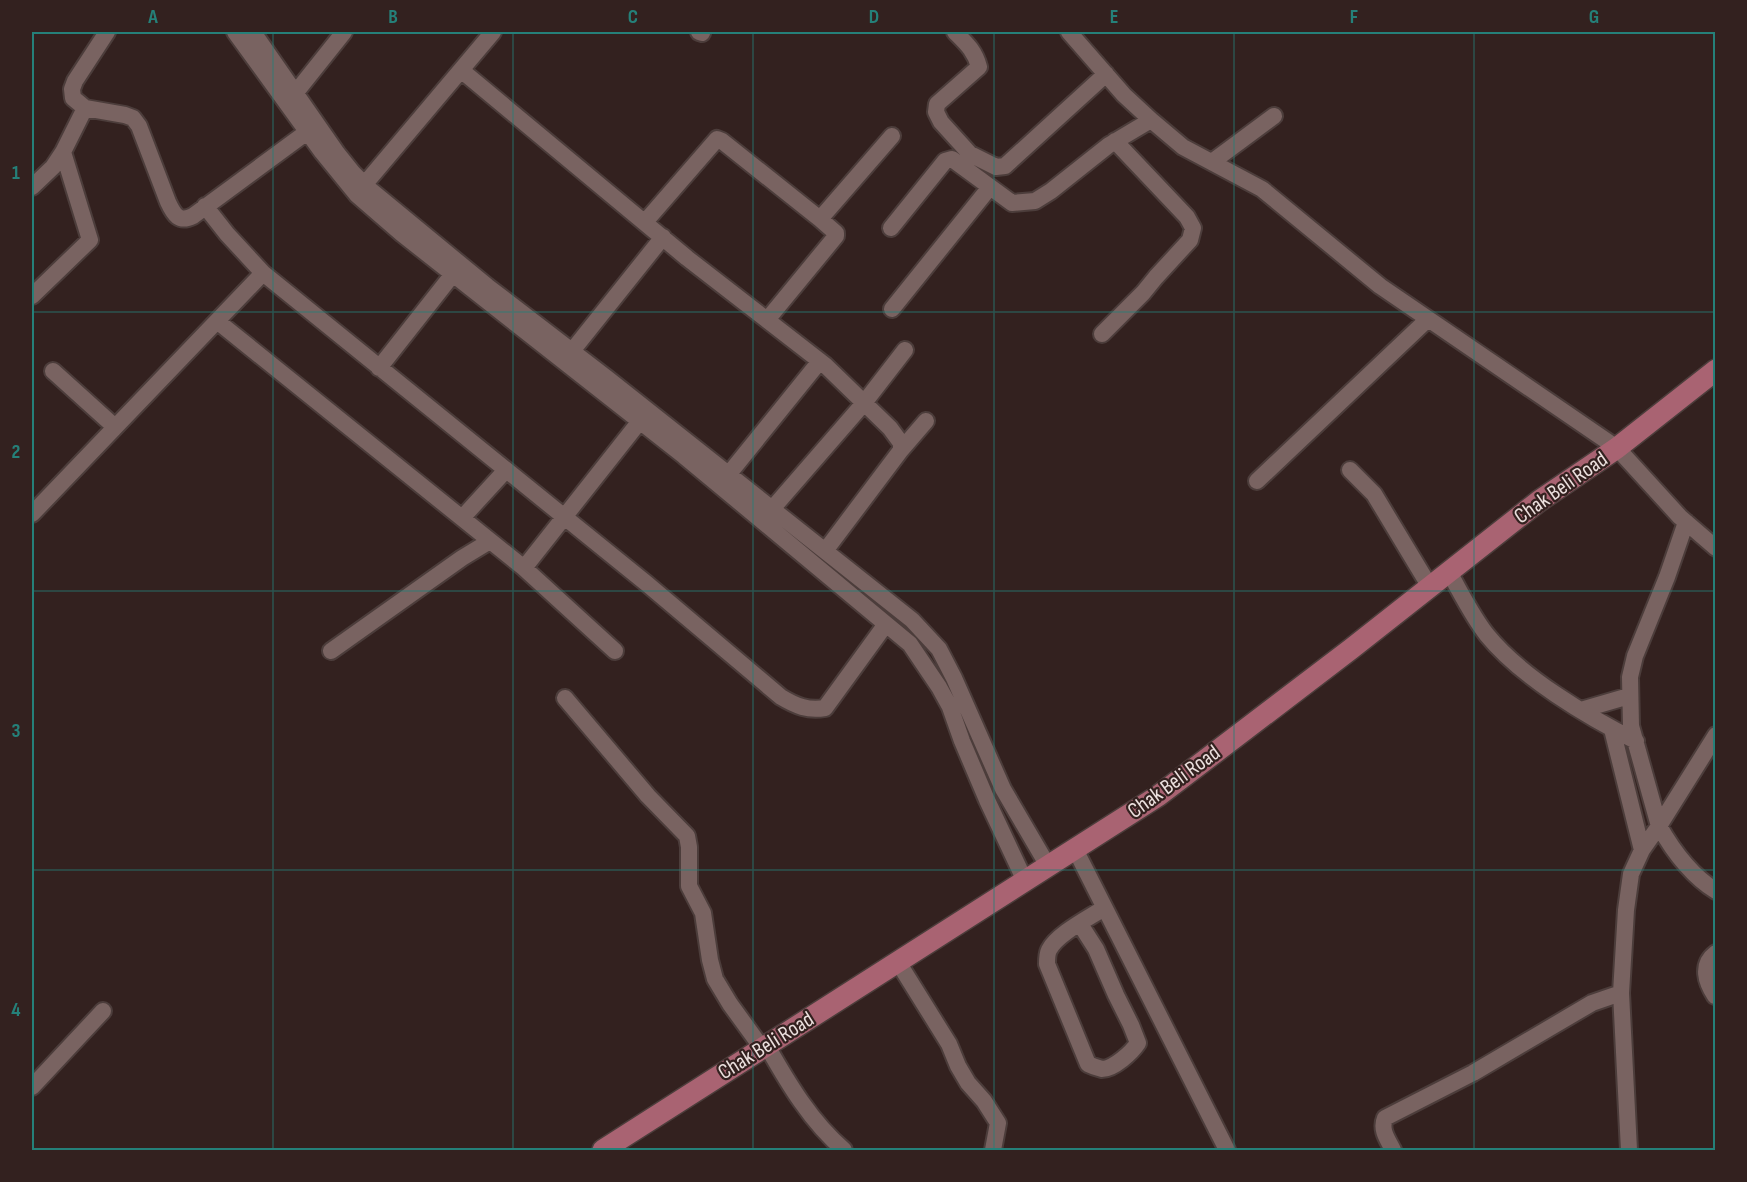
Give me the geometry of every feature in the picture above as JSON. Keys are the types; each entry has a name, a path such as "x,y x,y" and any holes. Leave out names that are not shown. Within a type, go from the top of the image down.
{"main road":[{"name":"Chak Beli Road","path":"603,1150 1158,796 1351,650 1539,501 1617,448 1716,370"}],"street":[{"path":"107,32 75,81 72,89 73,98 85,108 134,118 173,213 181,219 186,219 205,206 307,132"},
{"path":"235,32 364,185 487,286 572,351 640,421 910,644 944,697 987,800 1025,881"},
{"path":"253,32 291,98 307,132 357,195 453,274 728,475 912,620 939,649 1003,789 1048,866"},
{"path":"291,98 344,32"},
{"path":"364,185 493,32"},
{"path":"955,32 973,51 979,67 937,104 936,112 941,122 970,154 996,167 1005,166 1106,74"},
{"path":"1068,32 1124,95 1183,147 1262,189 1380,286 1617,448 1686,522 1716,548"},
{"path":"461,70 663,237 820,361 890,428 901,443 901,450"},
{"path":"32,187 53,167 85,108"},
{"path":"1212,162 1274,116"},
{"path":"891,228 945,161 952,159 1012,203 1035,201 1115,141 1151,120"},
{"path":"820,219 892,136"},
{"path":"645,222 717,139 820,219 836,233 836,236 767,320"},
{"path":"1102,334 1143,293 1190,240 1193,228 1187,217 1115,141"},
{"path":"32,296 90,240 63,152"},
{"path":"892,309 990,187"},
{"path":"205,206 226,234 263,273 565,517 782,697 796,706 814,710 825,708 886,624"},
{"path":"572,351 663,237"},
{"path":"32,514 263,273"},
{"path":"379,368 453,274"},
{"path":"1257,481 1428,319"},
{"path":"217,321 524,568 615,651"},
{"path":"772,509 864,403 905,350"},
{"path":"728,475 820,361"},
{"path":"53,371 115,427"},
{"path":"825,551 926,420"},
{"path":"524,568 640,421"},
{"path":"462,518 506,470"},
{"path":"1350,470 1374,494 1430,587"},
{"path":"1686,522 1667,577 1635,656 1630,676 1631,726 1659,826 1667,841 1689,868 1716,891"},
{"path":"331,651 462,558 490,541"},
{"path":"1449,572 1487,634 1501,650 1567,702 1636,741"},
{"path":"1581,711 1629,696"},
{"path":"564,698 648,796 687,836 689,886 703,913 715,980 826,1136 843,1150"},
{"path":"1612,729 1642,850"},
{"path":"1629,1150 1621,993 1626,910 1631,874 1642,850 1716,735"},
{"path":"1627,789 1638,794 1647,782"},
{"path":"1632,811 1641,802 1653,804"},
{"path":"1074,849 1227,1150"},
{"path":"1080,924 1096,949 1138,1043 1132,1052 1107,1068 1100,1069 1088,1064 1047,964 1048,951 1054,943 1080,924 1104,908"},
{"path":"1715,996 1707,984 1705,969 1709,958 1716,953"},
{"path":"898,962 949,1044 968,1083 984,1101 998,1123 993,1150"},
{"path":"1393,1150 1382,1124 1384,1118 1473,1073 1592,1003 1621,993"},
{"path":"32,1088 103,1011"}]}
